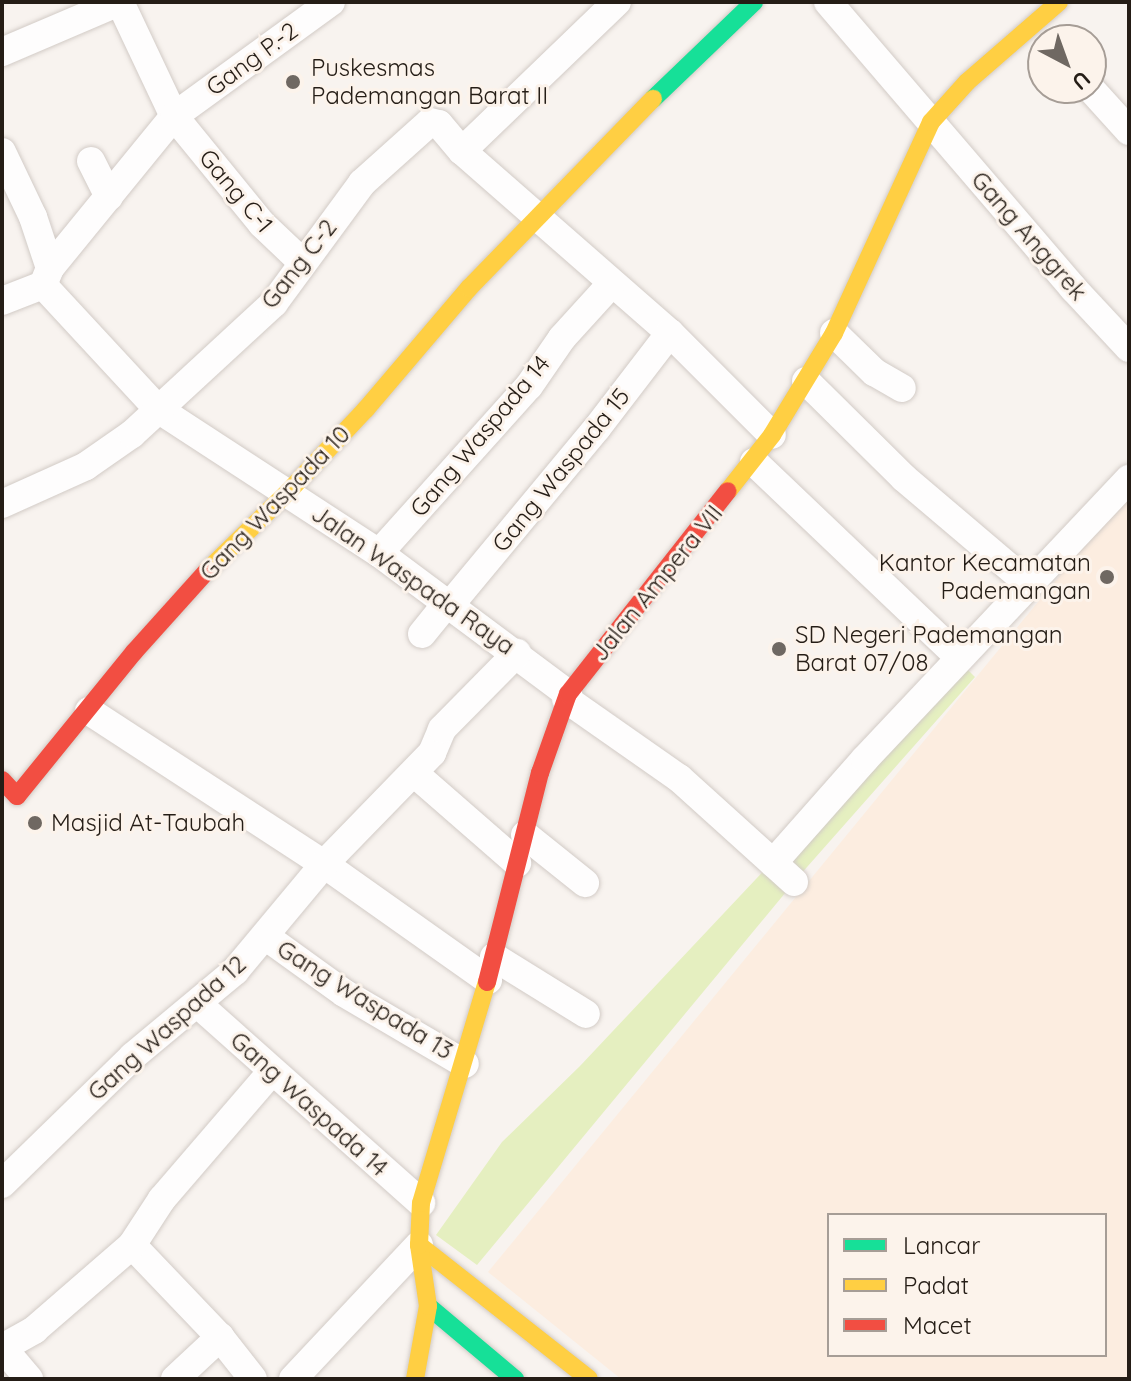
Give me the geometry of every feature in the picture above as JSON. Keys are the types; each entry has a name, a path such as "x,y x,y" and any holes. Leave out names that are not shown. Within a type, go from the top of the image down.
{"street":[{"path":"2,52 119,2 174,116 46,277 2,301"},
{"name":"Gang P.-2","path":"174,116 331,2"},
{"path":"617,2 462,151 670,333 772,435"},
{"name":"Gang Waspada 10","path":"2,780 17,796 134,652 222,555 288,492 469,288 541,218 607,143 754,2"},
{"name":"Gang Anggrek","path":"828,2 1073,288 1129,348"},
{"name":"Jalan Ampera VII","path":"1044,24 1059,2"},
{"name":"Jalan Ampera VII","path":"415,1379 428,1306 419,1245 421,1203 465,1064 540,773 567,697 754,462 772,435 834,333 931,122 967,82 1027,40"},
{"path":"1105,104 1129,131"},
{"name":"Gang C-1","path":"174,116 262,224 302,262"},
{"name":"Gang C-2","path":"2,504 86,466 132,434 274,303 362,183 430,122 439,124 462,151"},
{"path":"2,152 33,217 46,277"},
{"path":"91,161 109,197"},
{"name":"Jalan Waspada Raya","path":"46,277 158,409 379,553 517,653 567,697 679,778 784,872 960,658"},
{"name":"Gang Waspada 14","path":"379,553 529,386 562,338 612,283"},
{"name":"Gang Waspada 15","path":"422,634 597,428 670,333"},
{"path":"834,333 874,372 902,388"},
{"path":"806,381 904,478 1029,584"},
{"path":"754,462 960,658 1129,479"},
{"name":"Gang Waspada 12","path":"2,1184 133,1056 235,971 324,864 432,753 442,729 517,653"},
{"path":"89,711 491,969 586,1014"},
{"path":"414,773 517,863"},
{"path":"525,835 585,883"},
{"name":"Gang Waspada 13","path":"265,936 344,993 465,1064"},
{"name":"Gang Waspada 14","path":"198,1004 421,1203"},
{"path":"29,1379 2,1348 34,1330 132,1245 162,1199 272,1071"},
{"path":"132,1245 220,1337 253,1379"},
{"path":"293,1379 419,1245 589,1379"},
{"path":"428,1306 515,1379"},
{"path":"175,1379 220,1337"}],"shaded area":[{"path":"1125,496 1129,499 1129,1379 621,1379 488,1272"}],"green space":[{"path":"960,662 975,677 800,875 477,1265 436,1235 502,1142 580,1066"}],"traffic: fast":[{"path":"653,99 754,2"},
{"path":"428,1306 515,1379"}],"traffic: slow":[{"path":"728,491 772,435 834,333 931,122 967,82 1059,2"},
{"path":"206,572 288,492 366,409 469,288 653,99"},
{"path":"415,1379 428,1306 419,1245 421,1203 487,982"},
{"path":"419,1245 589,1379"}],"traffic: jam":[{"path":"487,982 540,773 568,694 728,491"},
{"path":"2,780 17,796 134,652 206,572"}],"place":[{"name":"Puskesmas Pademangan Barat II","path":"293,82"},
{"name":"Kantor Kecamatan Pademangan","path":"1107,577"},
{"name":"SD Negeri Pademangan Barat 07/08","path":"779,649"},
{"name":"Masjid At-Taubah","path":"35,823"}]}
